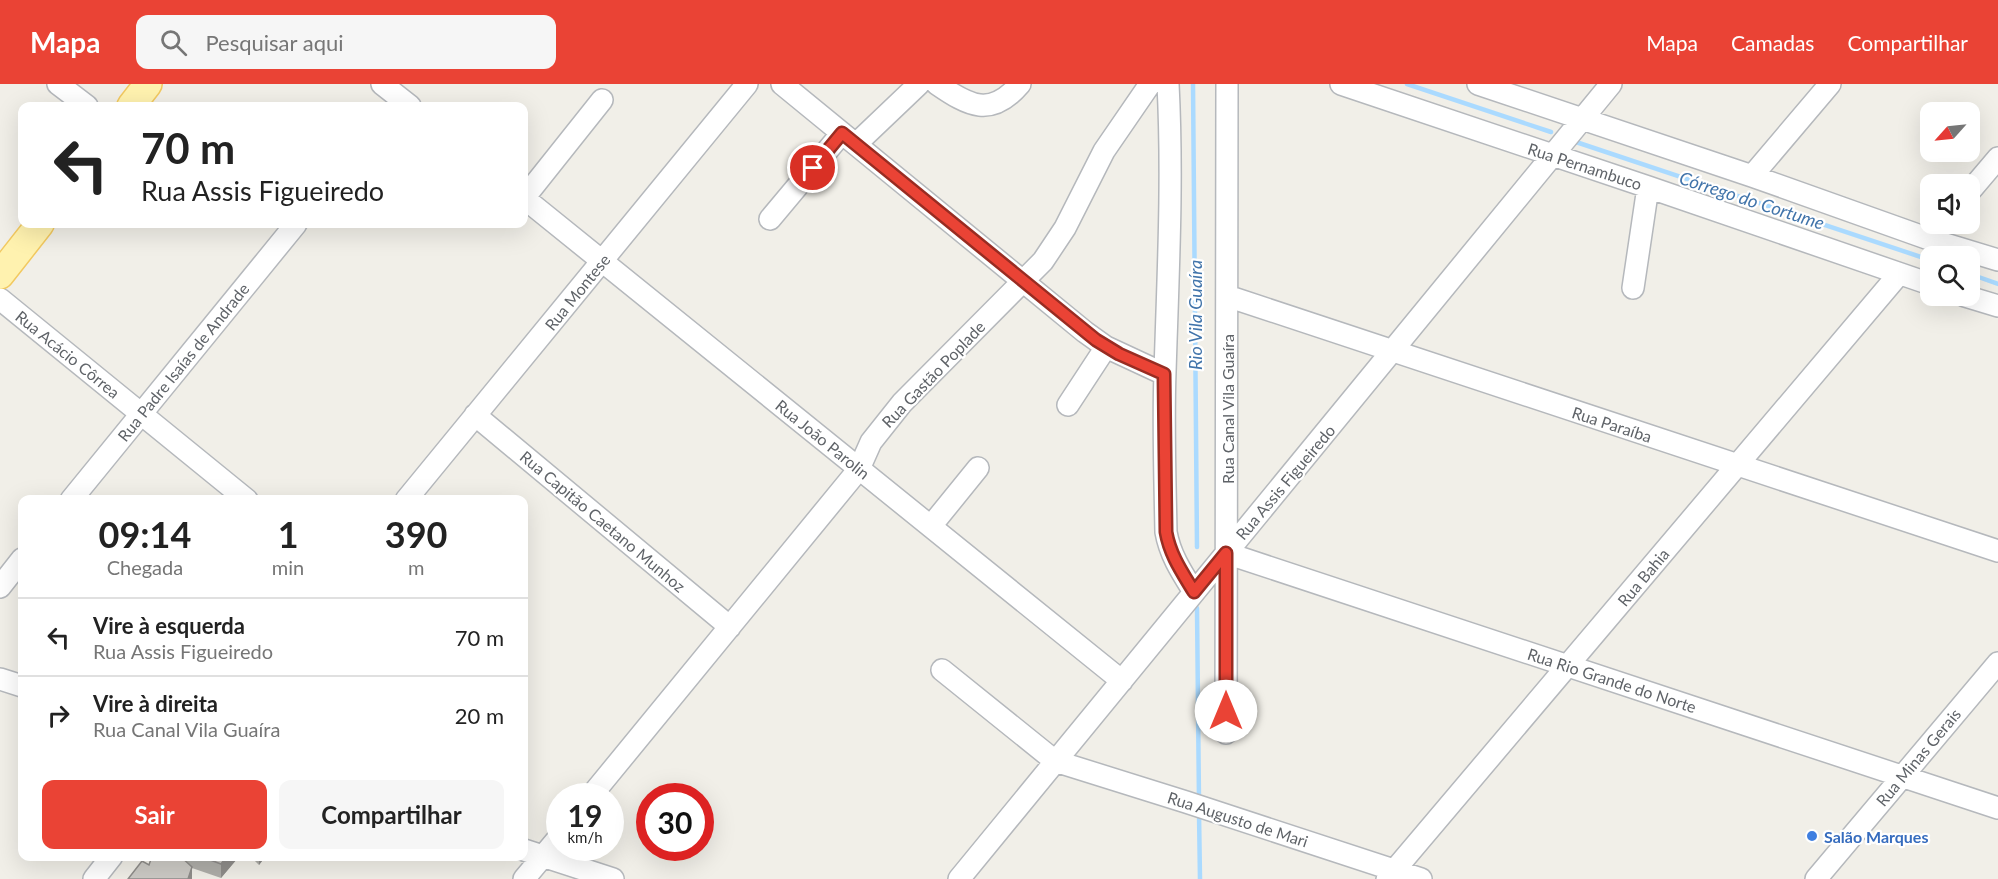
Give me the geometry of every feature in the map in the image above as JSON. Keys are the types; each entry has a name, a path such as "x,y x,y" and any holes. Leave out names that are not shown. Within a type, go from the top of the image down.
{"main road":[{"path":"134,102 148,84"},
{"path":"0,275 37,228"}],"street":[{"path":"58,84 82,102"},
{"name":"Rua Montese","path":"410,495 747,84"},
{"path":"782,84 1085,332 1106,347 1164,374"},
{"path":"770,219 849,139 919,84"},
{"path":"937,84 960,99 979,105 989,105 1002,101 1020,84"},
{"name":"Rua Gastão Poplade","path":"602,783 860,469 871,442 902,404 1024,282 1053,248 1104,151 1150,84"},
{"path":"1168,84 1171,157 1164,374 1166,532 1168,546 1174,559 1194,592"},
{"name":"Rua Canal Vila Guaíra","path":"1226,733 1227,84"},
{"name":"Rua Pernambuco","path":"1341,84 1920,281"},
{"path":"1478,84 1752,176 1920,226"},
{"name":"Rua Assis Figueiredo","path":"959,879 1611,84"},
{"path":"1752,176 1830,84"},
{"path":"528,193 602,100"},
{"path":"1980,179 1998,158"},
{"path":"1633,288 1648,187"},
{"name":"Rua João Parolin","path":"528,201 1122,681"},
{"name":"Rua Padre Isaías de Andrade","path":"75,495 293,228"},
{"path":"1942,234 1998,260"},
{"name":"Rua Bahia","path":"1390,874 1899,274"},
{"name":"Rua Paraíba","path":"1227,296 1998,551"},
{"name":"Rua Acácio Côrrea","path":"0,300 241,495"},
{"path":"1980,301 1998,306"},
{"path":"1068,405 1106,347"},
{"name":"Rua Capitão Caetano Munhoz","path":"475,415 730,627"},
{"path":"931,526 978,468"},
{"name":"Rua Rio Grande do Norte","path":"1226,553 1998,807"},
{"path":"0,587 18,564"},
{"name":"Rua Minas Gerais","path":"1816,879 1998,663"},
{"path":"942,670 1055,761"},
{"path":"0,679 18,685"},
{"name":"Rua Augusto de Mari","path":"1055,761 1211,810 1390,874 1421,879"},
{"path":"524,879 533,853 546,845"},
{"path":"533,853 613,879"},
{"path":"94,879 108,861"}],"building":[{"path":"142,861 149,865 150,861 185,861 192,867 188,879 128,879"}],"waterway":[{"name":"Rio Vila Guaíra","path":"1193,84 1197,547"},
{"name":"Córrego do Cortume","path":"1407,84 1551,132"},
{"name":"Córrego do Cortume","path":"1573,141 1920,257"},
{"name":"Córrego do Cortume","path":"1980,278 1998,284"},
{"name":"Rio Vila Guaíra","path":"1197,608 1199,801"},
{"name":"Rio Vila Guaíra","path":"1199,813 1200,879"}],"place":[{"name":"Salão Marques","path":"1812,836"}],"route":[{"path":"813,168 842,133 1096,340 1119,354 1164,374 1168,546 1194,592 1226,553 1226,711"}]}
